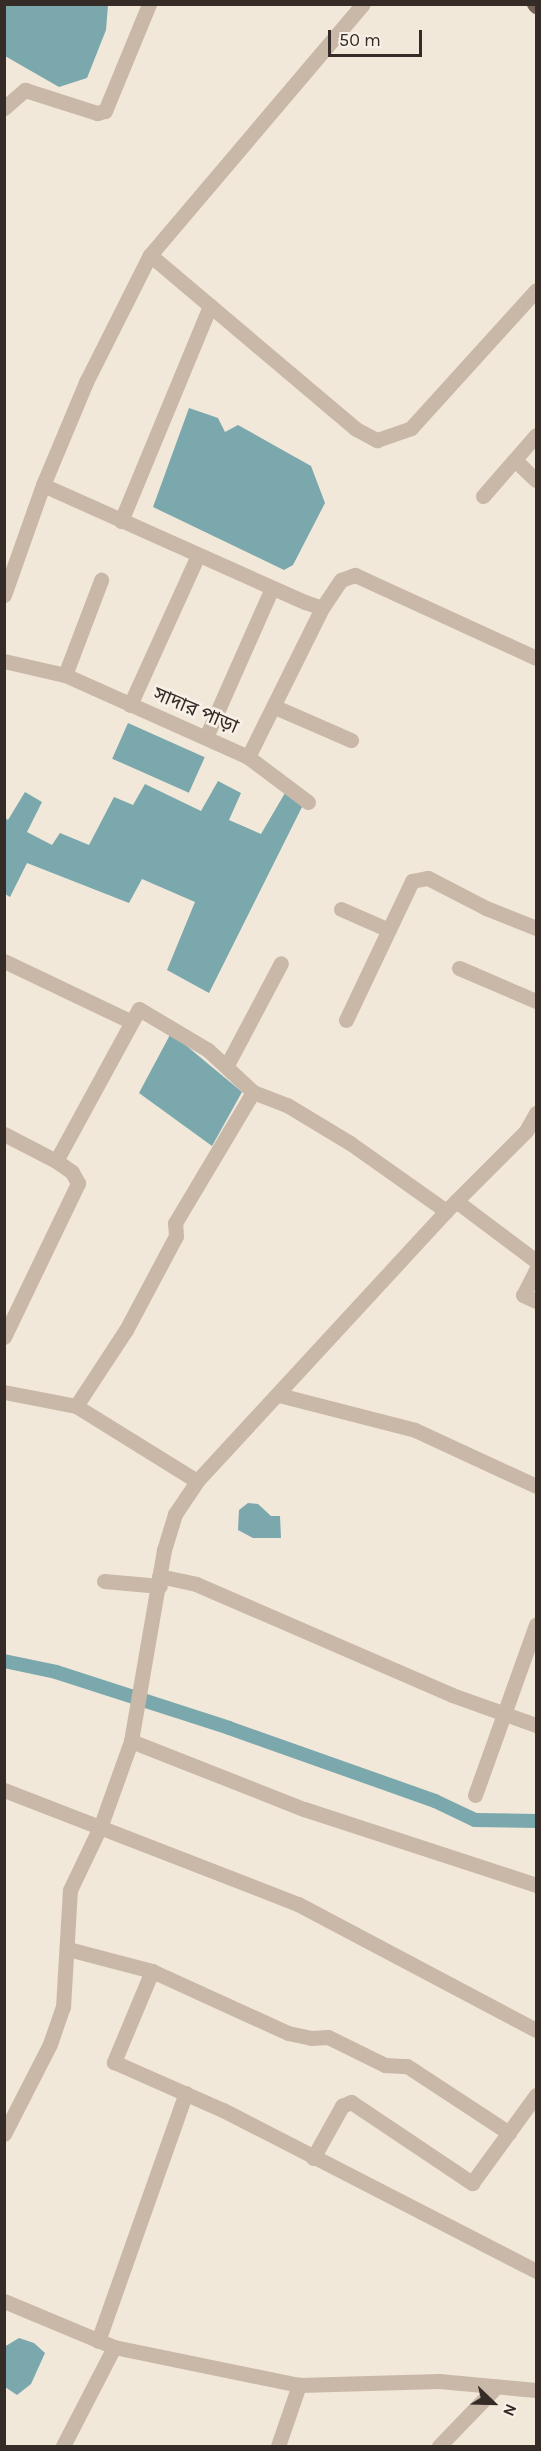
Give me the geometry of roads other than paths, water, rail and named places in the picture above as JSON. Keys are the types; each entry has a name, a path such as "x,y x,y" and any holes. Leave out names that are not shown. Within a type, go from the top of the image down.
{"street":[{"path":"4,108 25,90 97,113 105,111 148,4"},
{"path":"4,595 43,484 86,382 150,255 363,4"},
{"path":"150,255 356,429 377,440 411,428 537,290"},
{"path":"121,521 210,306"},
{"path":"483,496 537,435"},
{"path":"514,460 537,480"},
{"path":"43,484 121,521 322,608"},
{"path":"130,705 198,555"},
{"name":"সাদার পাড়া","path":"4,662 65,675 248,757 275,707 322,608 341,580 356,575 537,658"},
{"path":"65,675 101,580"},
{"path":"206,737 272,588"},
{"path":"275,707 351,740"},
{"path":"248,757 308,802"},
{"path":"346,1020 412,881 428,878 486,908 537,928"},
{"path":"341,909 389,930"},
{"path":"4,962 130,1021"},
{"path":"227,1065 281,963"},
{"path":"459,968 537,1001"},
{"path":"56,1161 130,1021 140,1010 148,1011 227,1065 253,1092 287,1105 537,1261"},
{"path":"76,1406 126,1330 176,1236 175,1223 253,1092"},
{"path":"4,2134 50,2044 63,2007 70,1890 101,1825 131,1741 159,1581 175,1514 197,1481 279,1395 451,1206 531,1133 537,1113"},
{"path":"4,1134 56,1161 72,1172 78,1183 4,1337"},
{"path":"537,1270 523,1295 537,1301"},
{"path":"4,1392 76,1406 197,1481"},
{"path":"279,1395 415,1430 537,1486"},
{"path":"104,1581 196,1584 503,1714 537,1725"},
{"path":"475,1795 537,1625"},
{"path":"131,1741 304,1809 537,1885"},
{"path":"4,1790 101,1825 298,1904 537,2030"},
{"path":"68,1949 152,1971 288,2032 311,2038 328,2037 385,2064 407,2066 509,2133"},
{"path":"152,1971 114,2061 186,2093 537,2271"},
{"path":"98,2341 186,2093"},
{"path":"313,2158 346,2102 468,2182 477,2179 537,2095"},
{"path":"4,2301 114,2347 299,2385 439,2381 537,2390"},
{"path":"63,2446 114,2347"},
{"path":"278,2446 299,2385"},
{"path":"439,2446 496,2386"}],"water":[{"path":"5,4 108,5 106,30 87,78 59,87 5,56"},
{"path":"189,408 218,418 225,432 238,425 311,466 325,503 293,565 284,570 153,507"},
{"path":"128,723 205,757 189,793 112,759"},
{"path":"218,781 241,793 229,820 261,834 285,793 303,805 209,993 167,970 195,902 142,879 129,903 27,863 10,897 5,894 5,818 8,820 25,792 42,802 27,832 52,845 60,833 89,845 114,797 133,805 145,784 201,811"},
{"path":"171,1033 242,1092 212,1146 139,1093"},
{"path":"248,1503 258,1504 271,1516 280,1516 281,1538 253,1538 238,1530 239,1510"},
{"path":"19,2338 34,2343 45,2353 31,2384 17,2395 5,2387 4,2347"}],"waterway":[{"path":"4,1661 56,1672 229,1728 435,1801 475,1820 536,1821"}]}
